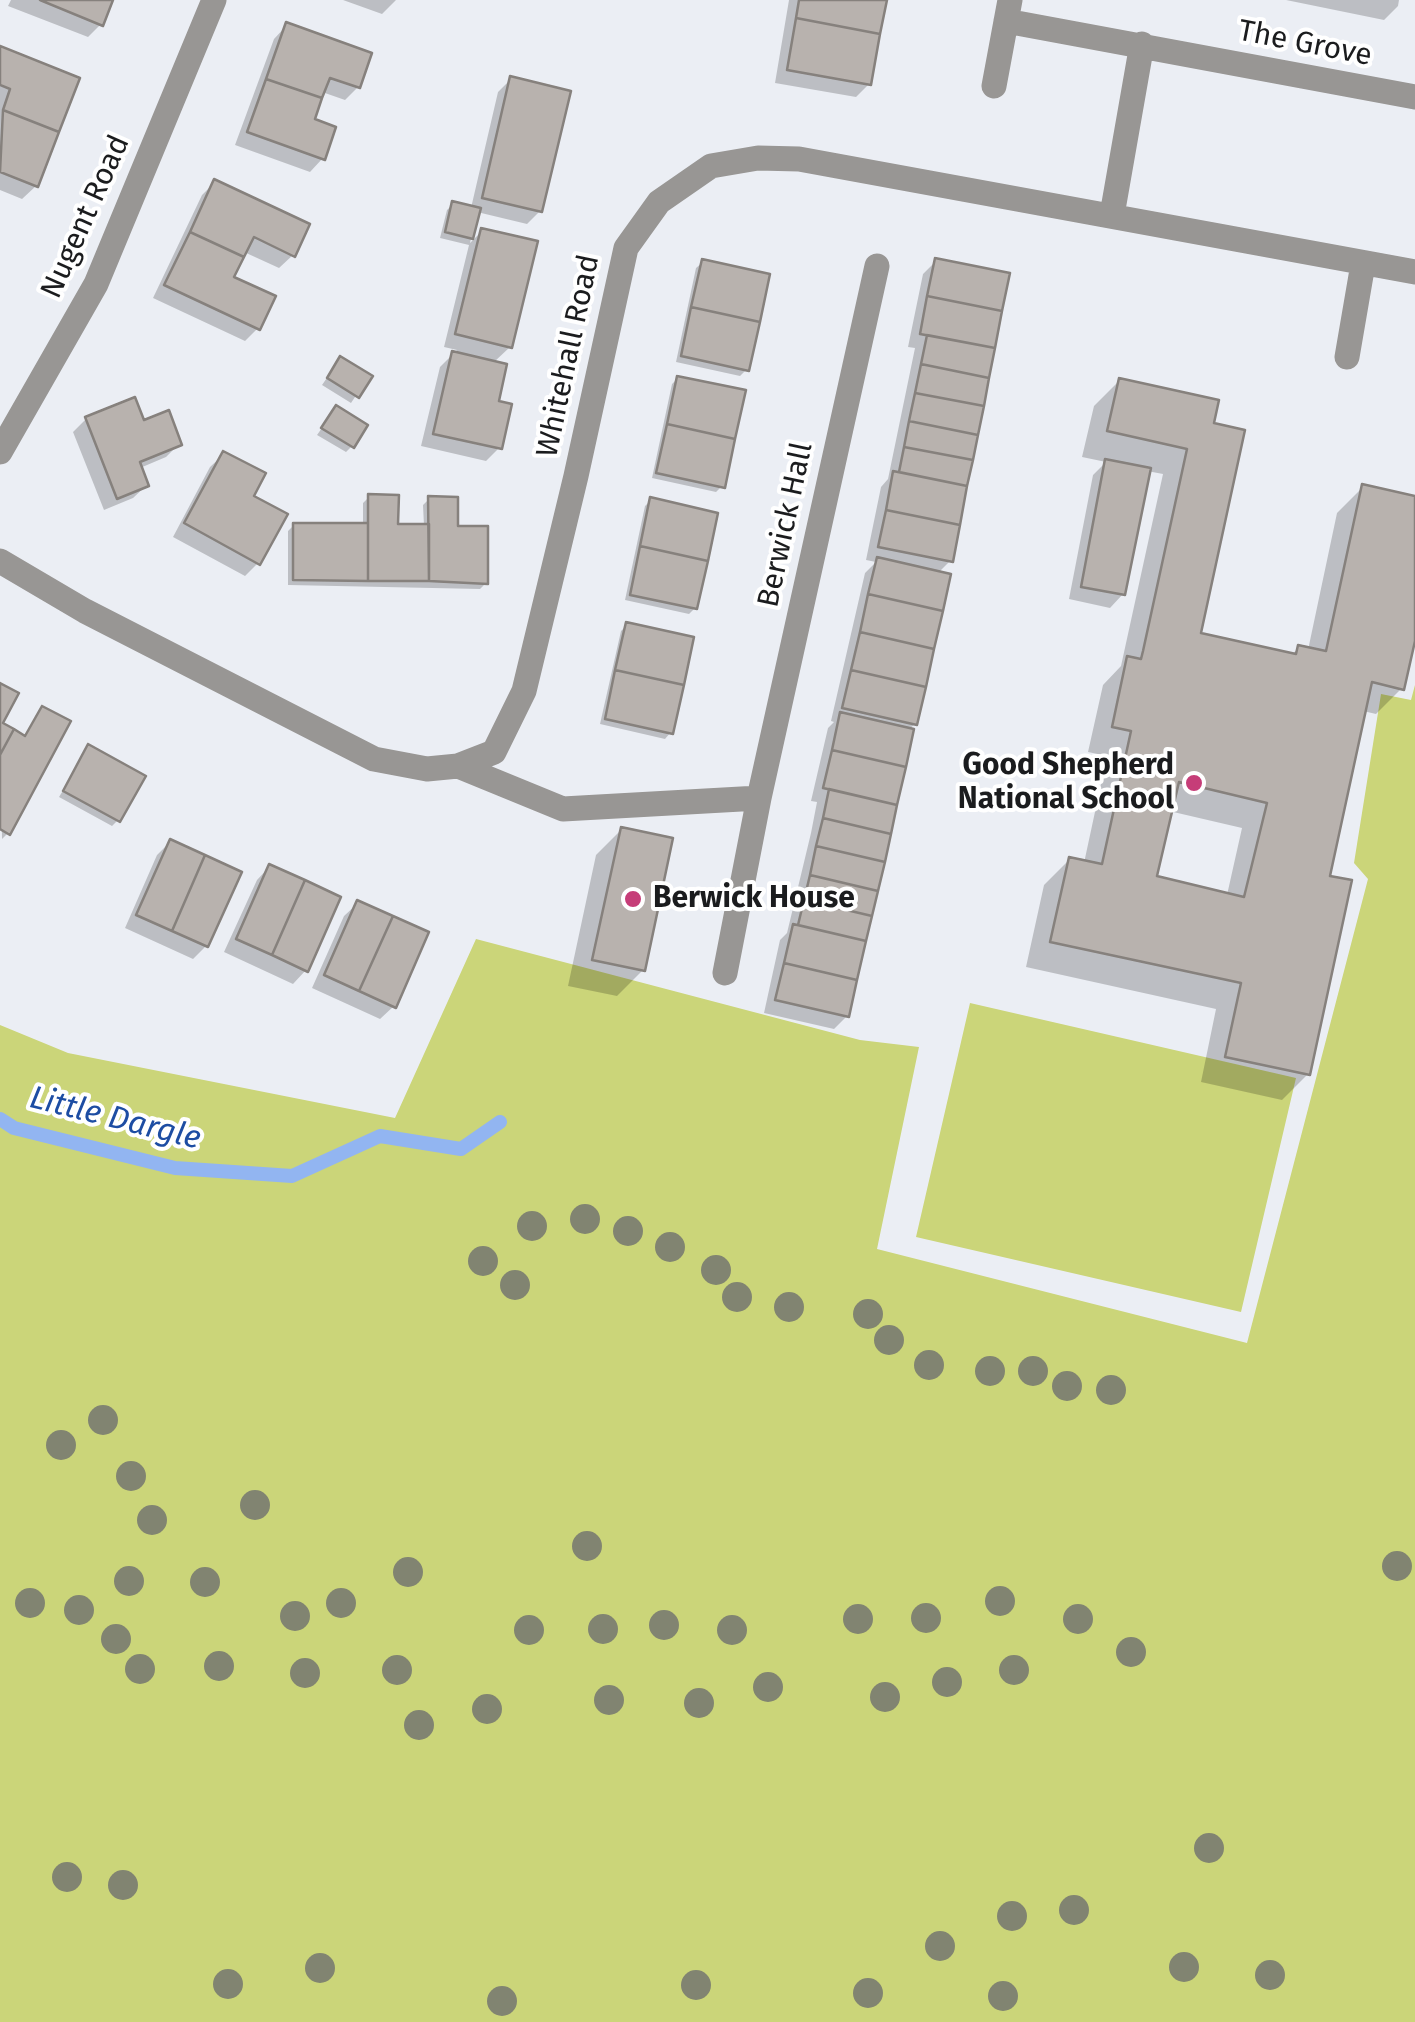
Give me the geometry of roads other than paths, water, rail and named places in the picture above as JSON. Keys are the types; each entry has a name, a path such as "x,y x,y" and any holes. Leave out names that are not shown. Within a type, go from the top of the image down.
{"street":[{"name":"Nugent Road","path":"0,452 96,284 214,0"},
{"name":"The Grove","path":"1008,10 1142,44 1415,98"},
{"path":"994,86 1008,10"},
{"path":"1112,215 1142,44"},
{"name":"Whitehall Road","path":"458,766 494,752 524,691 626,248 659,202 712,166 758,158 799,159 1415,272"},
{"path":"1347,357 1364,264"},
{"name":"Berwick Hall","path":"725,973 759,798 877,266"},
{"path":"0,561 85,611 374,759 427,770 458,766 563,809 759,798"}],"waterway":[{"name":"Little Dargle","path":"0,1119 14,1128 175,1168 292,1176 380,1136 461,1149 500,1122"}],"place":[{"name":"Good Shepherd National School","path":"1194,783"},
{"name":"Berwick House","path":"633,899"}]}
